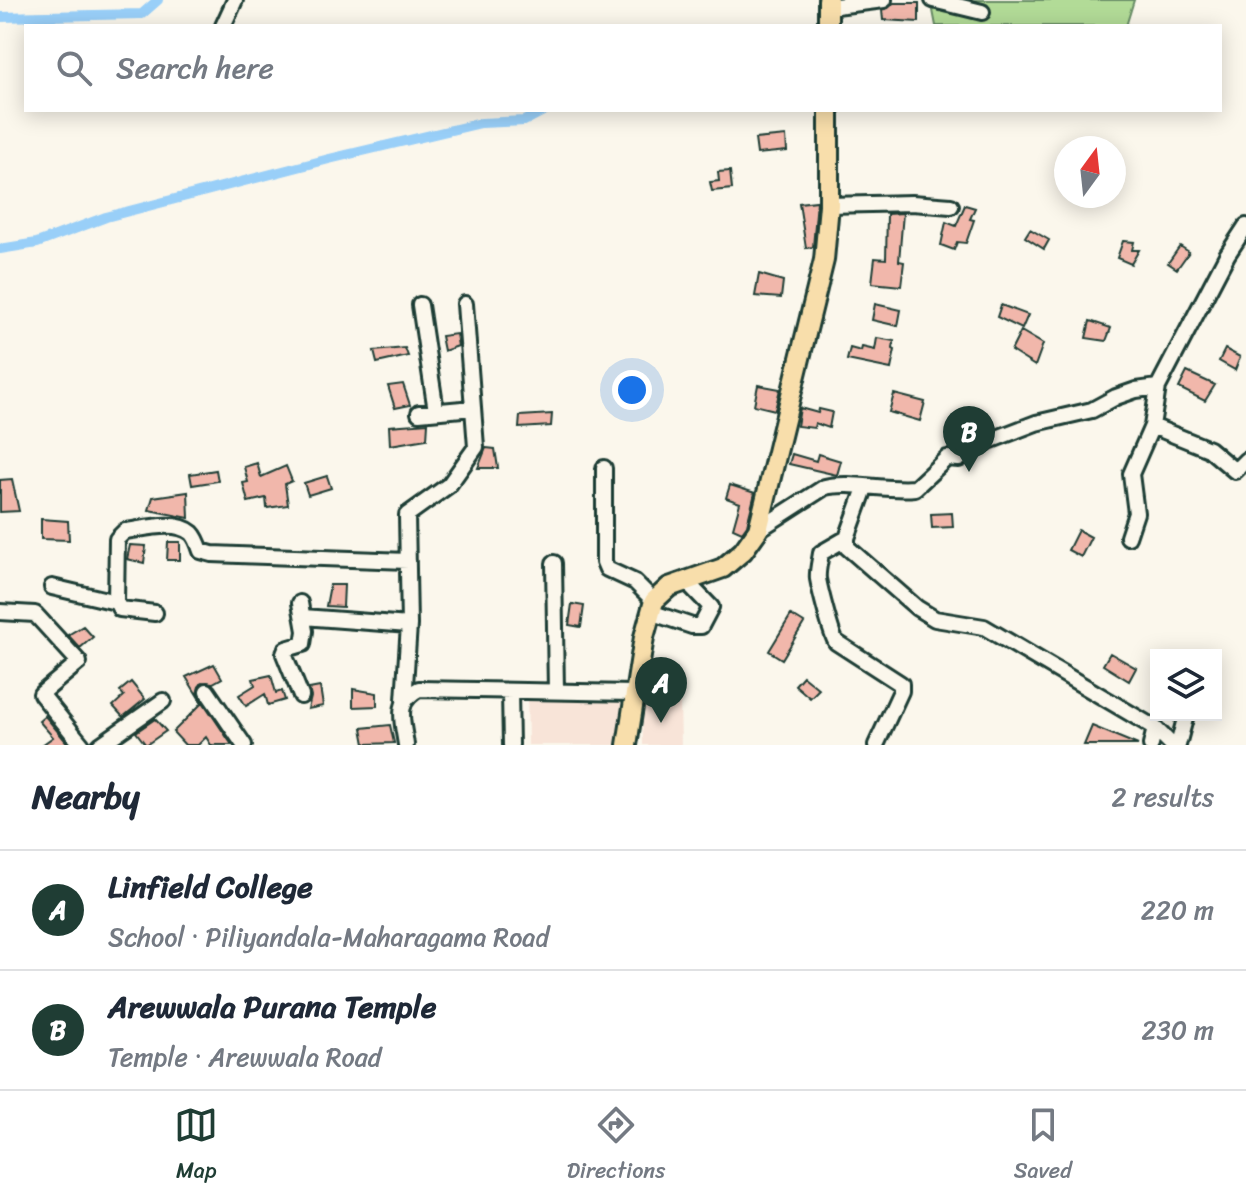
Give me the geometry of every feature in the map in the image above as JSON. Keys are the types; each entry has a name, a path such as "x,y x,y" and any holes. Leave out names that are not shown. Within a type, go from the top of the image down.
{"main road":[{"path":"828,3 828,24"},
{"path":"627,745 633,693 652,606 669,587 723,568 743,551 758,530 824,260 829,205 829,112"}],"street":[{"path":"224,24 235,0"},
{"path":"828,3 884,0"},
{"path":"933,0 982,12"},
{"path":"829,205 912,203 951,206"},
{"path":"1128,537 1136,513 1131,474 1152,426 1158,387 1227,255 1246,226"},
{"path":"406,745 402,709 409,625 407,515 449,485 476,447 465,304"},
{"path":"420,305 436,411"},
{"path":"758,530 825,487 836,484 865,488 915,488 947,458 959,459 989,441 1036,423 1092,410 1136,390 1158,387"},
{"path":"419,413 473,408"},
{"path":"1152,426 1209,449 1235,471 1246,460"},
{"path":"604,468 604,562 607,569 635,582 652,606 692,626 701,626 711,607 686,581"},
{"path":"865,488 847,538 847,547 917,608 935,619 984,627 1155,728 1175,745 1184,721"},
{"path":"155,613 120,609 116,602 117,539 125,531 169,526 184,528 193,534 201,551 212,554 408,561"},
{"path":"847,538 821,553 818,577 830,620 830,632 836,642 901,684 901,691 876,745"},
{"path":"554,563 556,691"},
{"path":"52,587 116,602"},
{"path":"301,696 284,654 286,649 303,644 302,610 409,625"},
{"path":"0,612 35,614 79,662 41,694 82,745"},
{"path":"404,700 408,694 419,689 633,693"},
{"path":"207,691 244,745"},
{"path":"510,692 511,745"},
{"path":"100,745 163,701"},
{"path":"1151,745 1155,728"}],"shaded area":[{"path":"527,687 629,687 627,745 528,745"},
{"path":"642,701 680,701 681,745 643,745"}],"green space":[{"path":"931,0 1134,0 1127,24 936,24"}],"building":[{"path":"894,3 919,3 919,22 883,20 882,10"},
{"path":"786,136 787,151 757,154 755,139"},
{"path":"730,171 732,189 712,191 710,182 719,181 718,172"},
{"path":"817,201 813,247 806,248 799,203"},
{"path":"965,205 975,208 966,243 957,242 954,250 941,245 946,222 956,226"},
{"path":"903,213 899,261 904,262 901,286 872,283 875,258 886,259 887,214"},
{"path":"1030,229 1049,240 1044,249 1025,237"},
{"path":"1123,241 1134,242 1132,250 1139,250 1131,264 1117,258"},
{"path":"1180,246 1189,252 1177,269 1168,263"},
{"path":"759,274 783,281 781,298 755,296"},
{"path":"875,304 901,310 898,326 872,320"},
{"path":"1001,305 1028,315 1022,329 997,317"},
{"path":"1090,321 1111,328 1106,341 1086,338"},
{"path":"1021,331 1043,344 1035,366 1011,351"},
{"path":"456,334 458,346 444,351 441,336"},
{"path":"877,338 894,341 891,369 847,360 850,348 875,350"},
{"path":"405,348 408,356 377,363 374,351"},
{"path":"1225,349 1240,357 1235,370 1219,361"},
{"path":"1187,372 1215,385 1205,401 1179,388"},
{"path":"403,384 410,405 395,408 388,386"},
{"path":"758,385 780,389 775,410 754,405"},
{"path":"894,394 925,402 920,421 889,412"},
{"path":"800,408 818,413 819,409 832,412 829,428 815,423 814,428 797,426"},
{"path":"552,414 551,426 519,428 520,416"},
{"path":"428,423 427,439 390,445 389,426"},
{"path":"486,448 495,449 498,468 478,468"},
{"path":"792,454 816,461 818,454 841,461 837,475 789,464"},
{"path":"257,463 261,477 286,466 292,481 285,484 288,505 267,508 266,498 248,502 243,483 248,482 244,467"},
{"path":"216,470 218,481 192,485 190,474"},
{"path":"327,476 331,488 308,495 304,483"},
{"path":"12,479 19,511 0,512 0,480"},
{"path":"730,485 755,493 747,525 742,532 733,528 740,503 726,498"},
{"path":"188,492 189,518 149,510 153,497"},
{"path":"952,513 953,527 932,528 931,514"},
{"path":"41,519 68,521 69,540 41,539"},
{"path":"1078,530 1091,537 1081,557 1068,550"},
{"path":"168,542 180,542 180,560 167,560"},
{"path":"130,545 146,546 144,563 127,559"},
{"path":"330,585 344,585 343,607 326,606"},
{"path":"572,604 584,606 581,627 569,625"},
{"path":"791,615 804,623 782,659 769,651"},
{"path":"83,626 93,637 80,648 68,635"},
{"path":"1110,653 1136,668 1129,681 1103,665"},
{"path":"214,664 222,678 213,683 202,682 197,693 232,745 211,745 206,737 198,745 185,745 173,732 202,703 186,677"},
{"path":"271,675 276,693 282,691 285,700 268,705 265,694 246,706 239,695 255,685 253,679"},
{"path":"803,676 819,689 810,698 795,685"},
{"path":"131,682 145,699 123,717 113,706 124,696 120,691"},
{"path":"320,687 323,706 308,709 309,689"},
{"path":"353,689 377,693 377,706 353,707"},
{"path":"45,716 69,745 42,745 53,737 39,721"},
{"path":"155,719 166,731 146,745 136,732"},
{"path":"390,725 394,743 365,744 362,728"},
{"path":"1092,726 1138,745 1084,745"}],"waterway":[{"path":"0,17 142,14 158,0"},
{"path":"0,249 37,243 106,217 329,159 481,123 524,121 541,112"}],"place":[{"name":"Arewwala Purana Temple","path":"969,472"},
{"name":"Linfield College","path":"661,723"}]}
